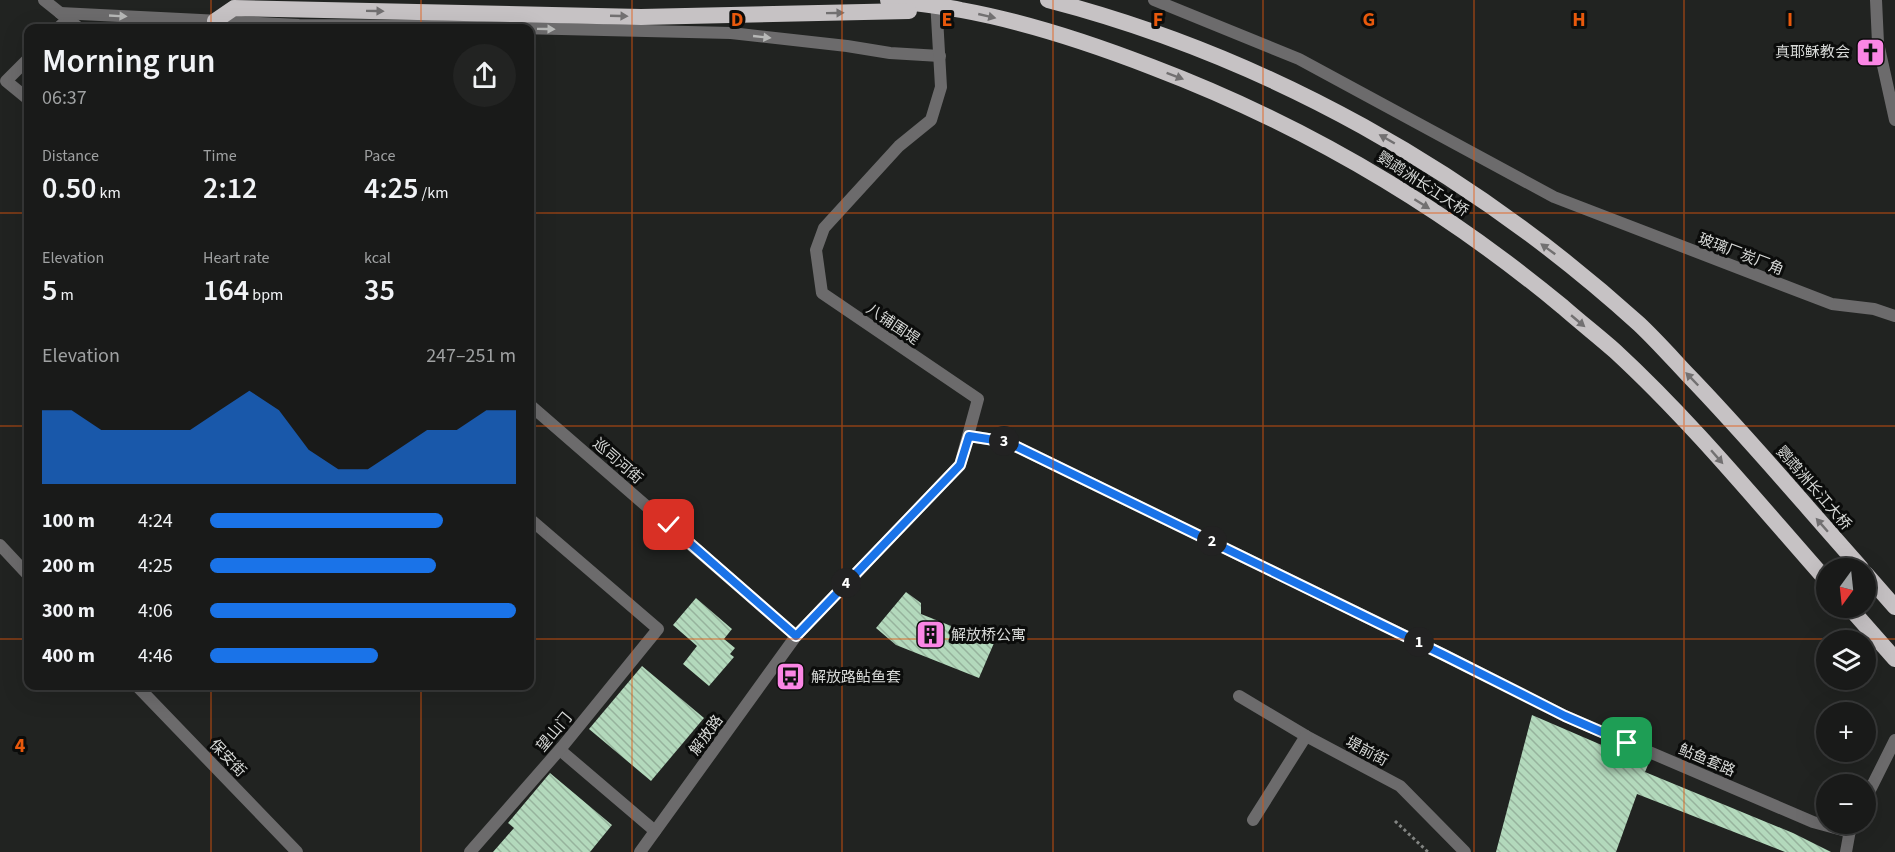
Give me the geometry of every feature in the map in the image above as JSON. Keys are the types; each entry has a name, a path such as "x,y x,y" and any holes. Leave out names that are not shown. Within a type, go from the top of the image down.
{"highway":[{"name":"鹦鹉洲长江大桥","path":"888,0 961,10 1041,29 1121,55 1205,87 1313,139 1373,172 1450,221 1529,280 1615,351 1691,426 1816,568"},
{"name":"鹦鹉洲长江大桥","path":"1048,0 1130,24 1215,54 1304,95 1379,135 1467,189 1557,256 1640,325 1716,404 1852,558"},
{"path":"210,24 234,8 641,17 961,10"},
{"path":"1876,586 1895,608"},
{"path":"1859,618 1895,659"}],"street":[{"path":"45,0 62,20 180,24"},
{"name":"八铺围堤","path":"796,636 960,465 978,399 822,293 816,250 824,228 899,146 931,120 941,87 936,0"},
{"name":"玻璃厂炭厂角","path":"1154,0 1299,59 1554,197 1832,304 1874,309 1895,316"},
{"path":"1876,0 1878,43 1895,120"},
{"path":"534,28 731,33 890,53 940,56"},
{"path":"24,63 6,81 24,96"},
{"name":"巡司河街","path":"534,408 796,636"},
{"name":"鲇鱼套路","path":"969,436 1007,442 1390,628 1565,716 1816,822"},
{"name":"望山门","path":"470,852 560,750 658,629 534,522"},
{"path":"0,545 24,571"},
{"name":"解放路","path":"640,852 796,636"},
{"name":"保安街","path":"141,690 297,852"},
{"name":"堤前街","path":"1239,696 1306,736 1400,786 1465,852"},
{"path":"1253,820 1306,736"},
{"path":"1876,778 1895,740"},
{"path":"560,750 655,831"},
{"path":"1846,852 1850,834"}],"path":[{"path":"1395,821 1428,852"}],"building":[{"name":"解放桥公寓","path":"906,592 921,603 921,614 994,643 979,678 896,645 876,628"},
{"path":"696,598 732,629 724,639 735,648 730,654 734,657 709,686 683,664 697,646 673,625"},
{"path":"642,666 704,718 651,781 589,729"},
{"path":"1532,715 1648,765 1645,772 1793,833 1831,852 1785,852 1637,794 1616,852 1496,852"},
{"path":"550,773 612,825 590,852 493,852 514,828 508,823"}],"place":[{"name":"真耶稣教会","path":"1871,52"},
{"name":"解放桥公寓","path":"930,635"},
{"name":"解放路鲇鱼套","path":"790,677"}],"route":[{"path":"669,525 796,636 960,465 969,436 1007,442 1565,716 1627,743"}]}
